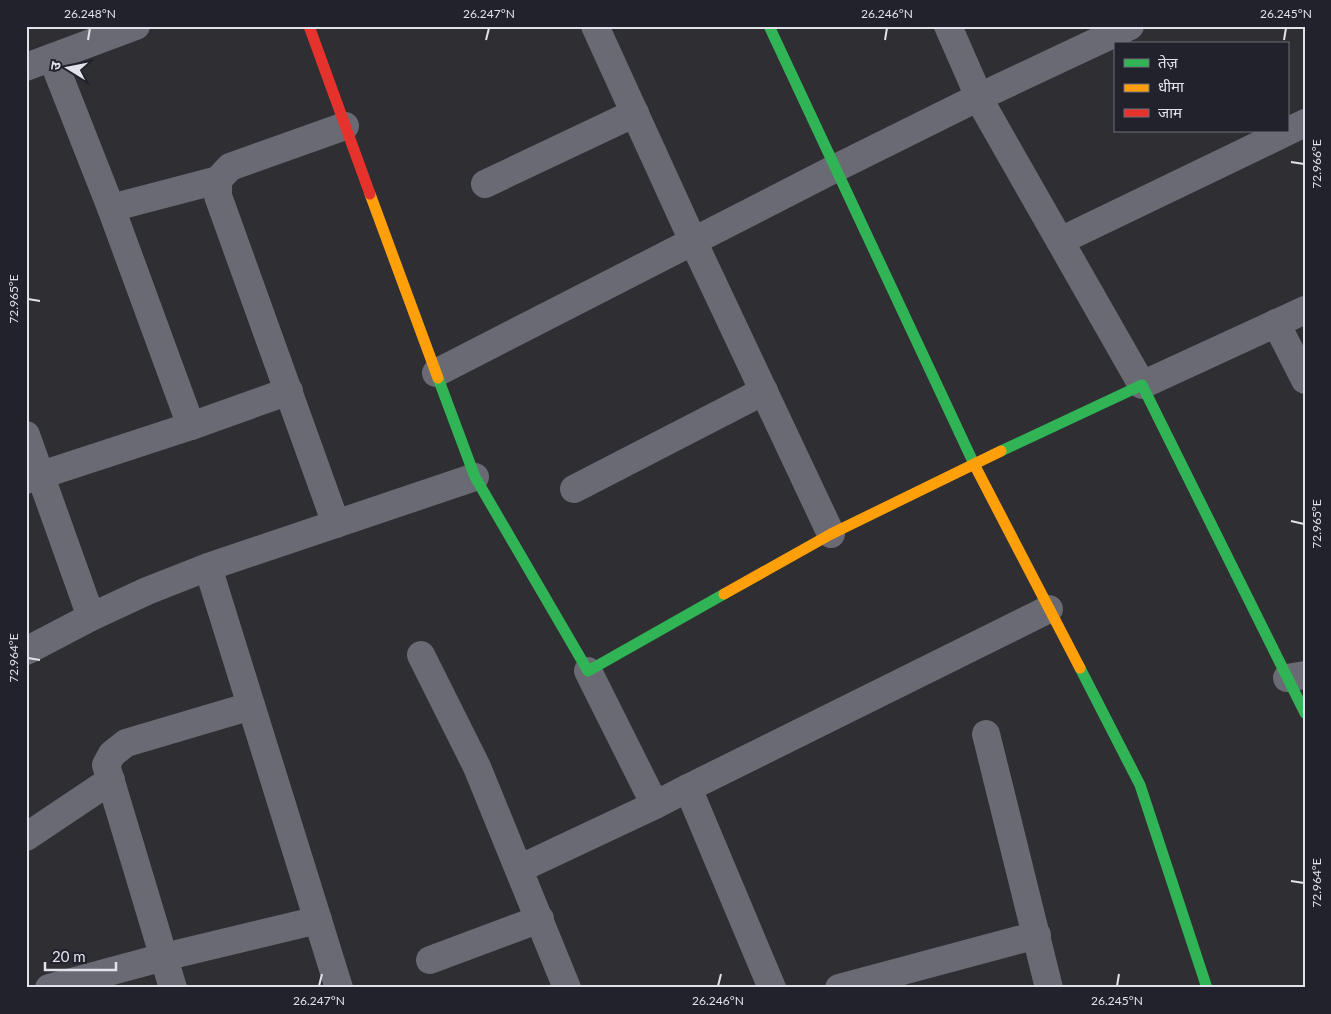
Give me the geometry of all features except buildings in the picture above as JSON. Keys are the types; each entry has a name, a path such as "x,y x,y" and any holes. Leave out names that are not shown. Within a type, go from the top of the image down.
{"street":[{"path":"26,67 136,26"},
{"path":"310,26 475,477 588,671 654,806"},
{"path":"595,26 693,241 831,534"},
{"path":"769,26 974,463 1140,785 1207,988"},
{"path":"948,26 979,97 1142,385 1296,677 1305,713"},
{"path":"436,373 836,168 979,97 1130,26"},
{"path":"52,58 111,208 191,426"},
{"path":"485,184 635,113"},
{"path":"1288,131 1305,123"},
{"path":"111,208 218,180 230,167 345,126"},
{"path":"1060,241 1286,132"},
{"path":"218,180 218,196 336,524"},
{"path":"588,671 831,534 974,463 1305,310"},
{"path":"1276,323 1305,380"},
{"path":"34,478 289,391"},
{"path":"574,488 764,391"},
{"path":"26,435 34,478 91,617"},
{"path":"26,651 91,617 208,567 475,477"},
{"path":"208,567 339,988"},
{"path":"519,869 654,806 1049,609"},
{"path":"421,655 477,767 567,988"},
{"path":"173,988 106,765 112,754 126,743 251,706"},
{"path":"986,734 1049,988"},
{"path":"26,838 111,780"},
{"path":"688,788 772,988"},
{"path":"430,960 540,919"},
{"path":"49,988 164,957 318,920"},
{"path":"839,988 1037,935"}],"traffic: fast":[{"path":"769,26 975,466"},
{"path":"438,378 475,477 588,671 724,594"},
{"path":"1001,451 1142,385 1305,713"},
{"path":"1080,668 1140,785 1207,988"}],"traffic: slow":[{"path":"370,194 438,378"},
{"path":"724,594 831,534 1001,451"},
{"path":"975,466 1080,668"}],"traffic: jam":[{"path":"309,26 370,194"}]}
